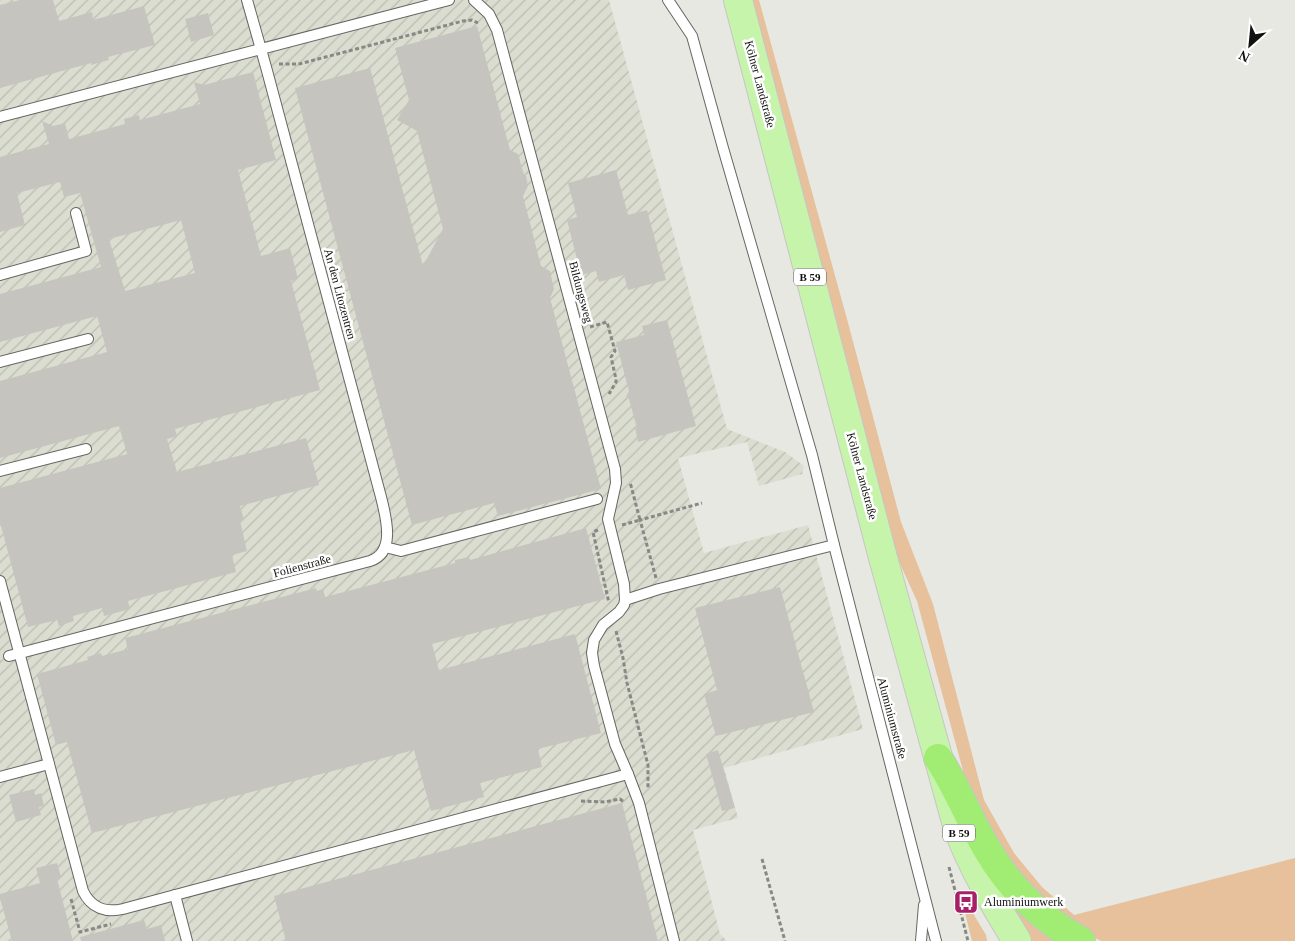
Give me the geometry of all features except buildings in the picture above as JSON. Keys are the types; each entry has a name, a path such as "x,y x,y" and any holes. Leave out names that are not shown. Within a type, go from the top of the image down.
{"highway":[{"path":"938,758 955,786 987,849 1007,879 1033,906 1062,930 1081,941"}],"main road":[{"name":"Kölner Landstraße","path":"738,0 882,554 958,829 967,854 982,883 1017,941"}],"lane":[{"name":"An den Litozentren","path":"247,0 381,497 387,531 385,547"},
{"path":"0,117 448,0"},
{"name":"Bildungsweg","path":"474,0 489,14 497,30 615,469 615,490 609,515 610,527 624,584 625,600"},
{"name":"Aluminiumstraße","path":"668,0 692,36 725,158 812,455 936,941"},
{"path":"0,274 86,251 76,213"},
{"path":"0,362 88,339"},
{"path":"0,471 86,449"},
{"path":"385,547 400,551 597,499"},
{"path":"674,941 639,803 615,744 594,666 592,653 594,640 603,625 621,609 625,600 659,589 834,545"},
{"name":"Folienstraße","path":"9,656 370,561 381,555 385,547"},
{"path":"0,581 83,891 91,903 104,910 124,909 628,774"},
{"path":"0,778 49,764"},
{"path":"175,895 187,941"},
{"name":"Aluminiumstraße","path":"921,941 925,896"}],"path":[{"path":"266,67 274,64 299,64 463,21 474,21 482,26"},
{"path":"578,330 608,322 615,351 611,357 616,380 607,398"},
{"path":"629,479 659,589"},
{"path":"649,792 648,765 627,683 622,653 612,618 593,532 702,503"},
{"path":"576,801 605,802 620,799 627,806"},
{"path":"762,859 785,941"},
{"path":"70,896 80,932 116,923"}],"shaded area":[{"path":"0,0 609,0 727,429 785,452 804,466 802,474 759,486 747,442 678,458 704,553 808,525 863,729 724,768 738,818 693,830 720,934 727,941 0,941"},
{"path":"748,0 759,0 901,522 933,604 984,800 1014,853 1042,887 1074,915 1295,858 1295,941 1101,941 1071,925 1012,871 968,789 917,601 895,553"},
{"path":"995,879 1069,941 1031,941"},
{"path":"965,900 986,935 987,941 972,941 962,901"}],"place":[{"name":"Aluminiumwerk","path":"966,902"}]}
